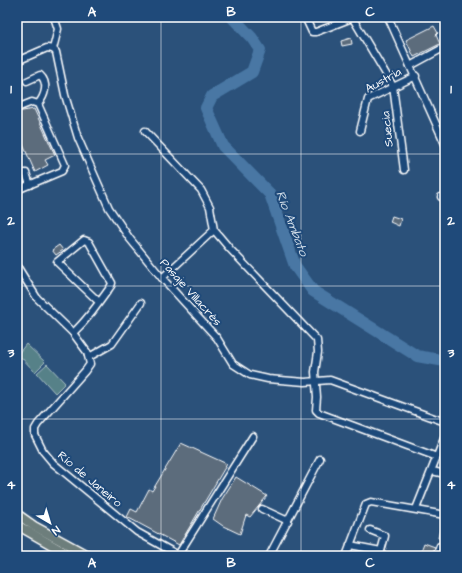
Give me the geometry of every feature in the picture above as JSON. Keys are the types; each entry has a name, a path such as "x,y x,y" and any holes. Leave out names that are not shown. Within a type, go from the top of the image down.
{"main road":[{"path":"17,514 34,526 89,556"},
{"path":"17,525 71,556"}],"street":[{"path":"17,61 46,48 53,48 58,29 54,17"},
{"path":"305,17 312,32 316,32 352,18 393,86"},
{"path":"388,17 416,76 445,144"},
{"path":"410,66 445,47"},
{"name":"Pasaje Villacrés","path":"53,48 56,52 65,95 78,138 92,173 109,208 130,239 162,278 217,338 233,364 250,375 268,379 315,381 330,380 445,422"},
{"path":"27,81 40,75 45,81 44,96 38,104"},
{"name":"Austria","path":"360,131 368,99 416,76"},
{"name":"Suecia","path":"393,86 404,170"},
{"path":"17,108 32,102 38,104 66,165 62,171 17,190"},
{"path":"145,131 201,190 210,207 214,230 264,286 314,336 319,347 315,381 317,397 316,406 319,413 437,457"},
{"path":"17,174 26,173 30,185"},
{"path":"162,278 214,230"},
{"path":"73,333 84,323 111,286 111,280 89,242 84,240 57,262 99,302"},
{"path":"17,266 37,298 73,333 89,357 112,344 141,303"},
{"name":"Río de Janeiro","path":"89,357 90,364 85,371 35,429 43,451 53,463 137,532 179,556"},
{"path":"179,556 253,436"},
{"path":"416,509 445,436"},
{"path":"268,556 320,459"},
{"path":"432,471 445,474"},
{"path":"346,556 366,504 371,502 416,509 445,516"},
{"path":"262,509 288,521"},
{"path":"350,545 380,553 385,536 370,530"},
{"path":"436,556 440,546 445,546"}],"green space":[{"path":"26,344 45,362 35,372 18,354"},
{"path":"47,364 65,383 55,393 37,373"}],"building":[{"path":"434,26 438,33 436,35 440,44 414,57 406,40"},
{"path":"351,38 352,44 342,46 341,41"},
{"path":"34,109 55,155 45,160 48,165 35,172 17,131 17,112"},
{"path":"392,216 401,219 399,226 390,222"},
{"path":"59,245 63,250 56,255 52,250"},
{"path":"181,443 227,464 179,545 127,517 131,509 137,512 149,489 152,491"},
{"path":"236,477 267,496 250,517 246,515 240,534 223,526 213,519 222,499"},
{"path":"440,529 445,530 445,539 438,538"},
{"path":"424,543 435,547 432,556 419,556"}],"waterway":[{"name":"Río Ambato","path":"232,17 252,38 260,50 252,72 212,96 206,108 223,146 270,194 295,266 313,291 417,356 445,361"}]}
